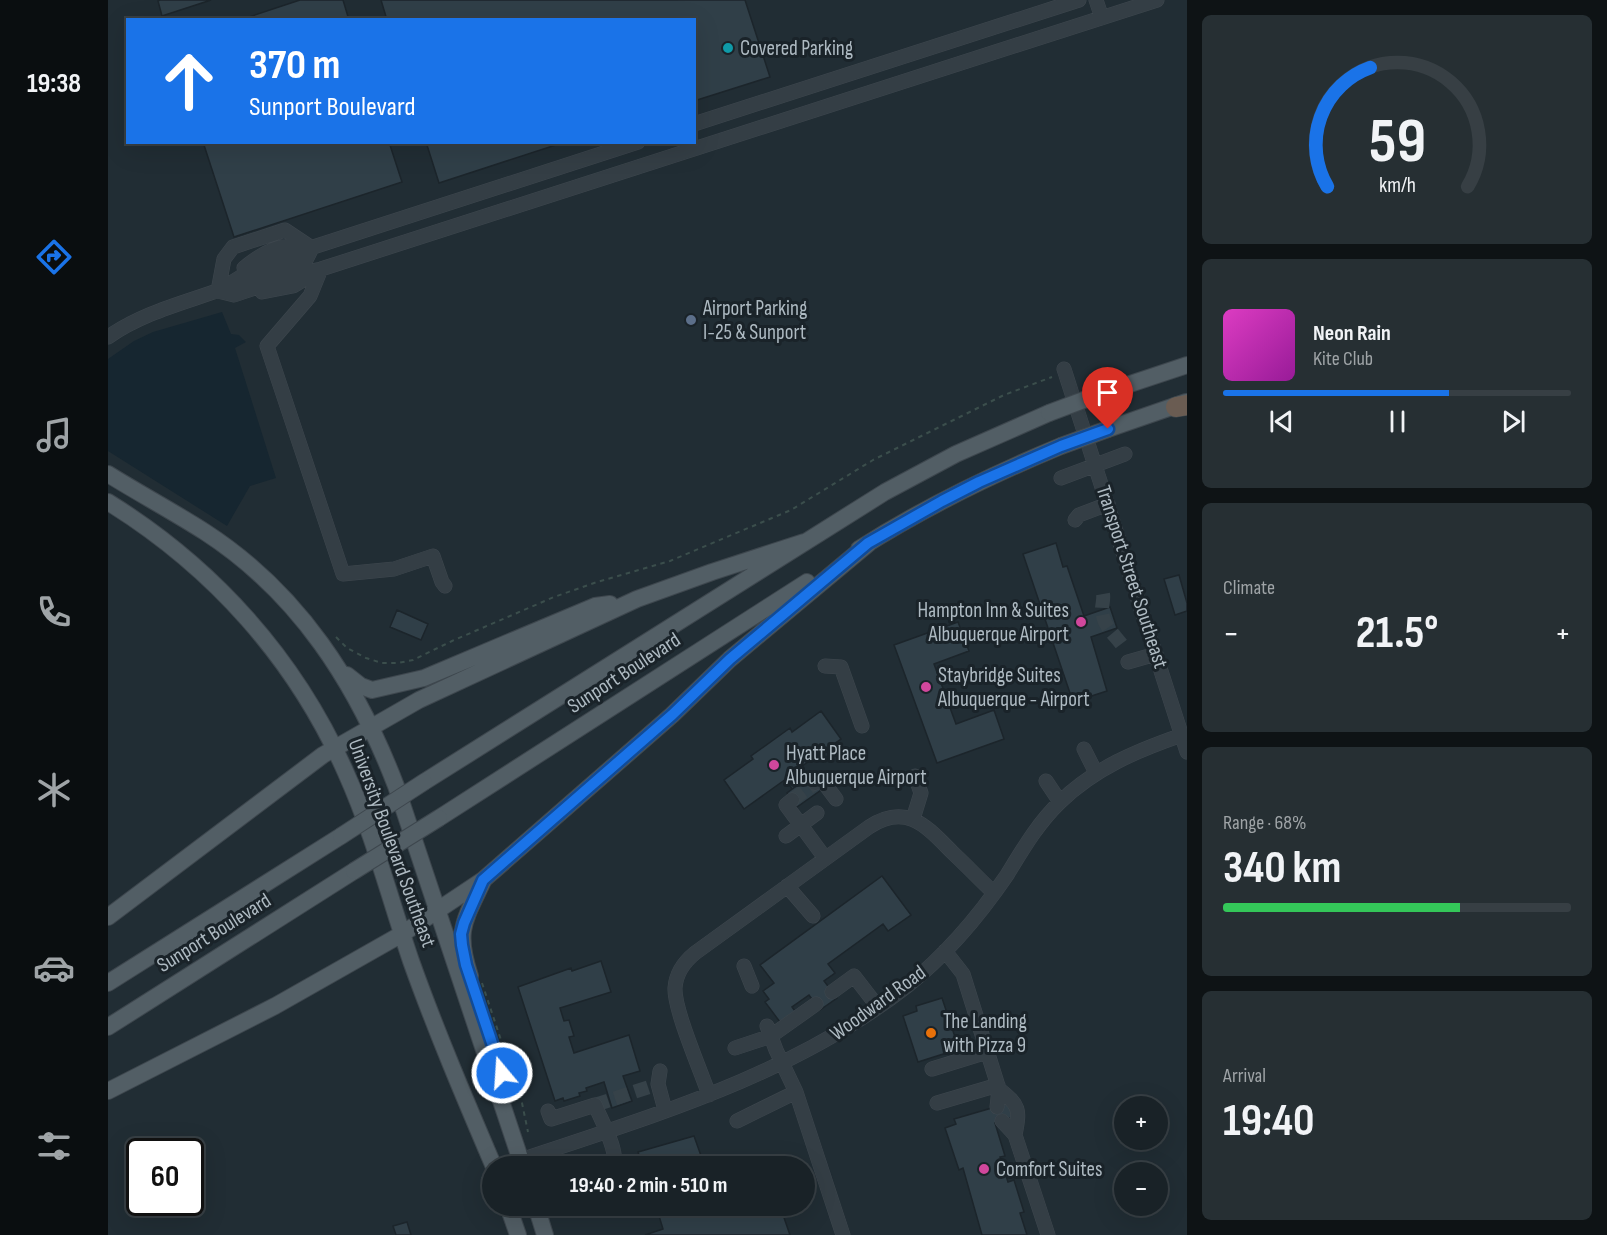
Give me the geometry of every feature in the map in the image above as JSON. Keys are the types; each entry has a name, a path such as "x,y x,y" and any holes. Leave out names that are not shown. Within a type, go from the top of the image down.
{"main road":[{"name":"Sunport Boulevard","path":"108,982 804,542 920,472 1048,413 1187,365"},
{"name":"Sunport Boulevard","path":"108,1027 868,543 979,482 1061,446 1183,405"},
{"name":"University Boulevard Southeast","path":"108,474 206,532 254,570 297,613 332,658 362,707 396,786 519,1156"},
{"name":"University Boulevard Southeast","path":"108,502 140,522 211,579 245,615 285,664 318,717 358,804 430,1013 489,1156"},
{"path":"108,917 334,748 418,699 637,598 804,542"},
{"path":"108,1091 275,1006 402,934 483,880 672,715 730,659 868,543"},
{"path":"332,658 352,681 361,686 372,690 392,687 424,678 595,606 637,598"},
{"path":"483,880 464,923 461,934 462,945 466,965 509,1095 512,1114 509,1125"},
{"path":"511,1216 518,1235"},
{"path":"539,1216 545,1235"}],"street":[{"path":"705,146 696,124 1079,0"},
{"path":"1096,0 1102,18"},
{"path":"218,291 234,296 293,275 321,269 1102,18 1135,3 1156,0"},
{"path":"1060,6 1068,29"},
{"path":"1030,16 1037,39"},
{"path":"995,27 1002,50"},
{"path":"963,38 970,60"},
{"path":"928,48 935,71"},
{"path":"897,59 903,82"},
{"path":"863,70 870,92"},
{"path":"831,80 838,102"},
{"path":"795,92 803,114"},
{"path":"762,102 770,124"},
{"path":"731,112 738,135"},
{"path":"218,291 260,255 290,244 312,248 634,144 637,168"},
{"path":"668,144 672,156"},
{"path":"598,156 604,178"},
{"path":"564,166 570,189"},
{"path":"531,177 539,199"},
{"path":"496,188 504,210"},
{"path":"463,199 471,221"},
{"path":"218,291 224,259 232,247 285,230 312,248"},
{"path":"108,337 154,312 304,261 312,248"},
{"path":"321,269 310,296 267,346 343,574 394,569 433,556 445,586"},
{"name":"Transport Street Southeast","path":"1065,371 1182,728 1187,752"},
{"path":"1061,478 1125,454"},
{"path":"1075,520 1079,515 1108,504"},
{"path":"1128,662 1156,654"},
{"path":"825,666 841,667 862,726"},
{"name":"Woodward Road","path":"539,1156 709,1095 783,1063 847,1028 909,984 945,951 994,893 1032,835 1060,802 1096,773 1182,728"},
{"path":"1084,749 1096,773"},
{"path":"913,819 921,793 915,776"},
{"path":"815,783 821,778 836,799"},
{"path":"1046,781 1060,802"},
{"path":"792,800 786,805 825,858"},
{"path":"786,836 816,813"},
{"path":"709,1095 676,1004 675,988 683,965 695,953 877,821 895,817 913,819 928,827 994,893"},
{"path":"788,886 813,916"},
{"path":"945,951 963,974 998,1087 998,1107"},
{"path":"744,966 752,986"},
{"path":"832,992 854,976 878,1007"},
{"path":"735,1048 816,1004"},
{"path":"769,1031 796,1092 843,1235"},
{"path":"932,1070 987,1052"},
{"path":"660,1071 658,1084 665,1110"},
{"path":"937,1103 998,1087"},
{"path":"998,1087 1015,1101 1019,1116 1015,1135"},
{"path":"737,1121 796,1092"},
{"path":"548,1111 551,1119 595,1104 615,1156"},
{"path":"1002,1121 1015,1135 1048,1235"}],"path":[{"path":"331,633 347,648 366,658 382,663 413,660 554,597 679,558 791,510 873,460 1005,395 1065,371"},
{"path":"414,947 437,934"},
{"path":"480,978 522,1103 529,1140"}],"water":[{"path":"222,312 231,334 239,335 246,342 235,348 276,478 250,486 227,526 108,451 108,359 134,341 153,332"}],"building":[{"path":"211,0 162,16 158,1"},
{"path":"300,0 343,0 348,18 246,18"},
{"name":"Covered Parking","path":"381,0 745,0 770,77 696,100 696,18 386,18"},
{"path":"204,144 390,144 402,182 234,237"},
{"path":"427,144 559,144 439,183"},
{"name":"Hampton Inn & Suites Albuquerque Airport","path":"1056,543 1063,567 1067,566 1084,616 1110,607 1117,628 1091,637 1107,691 1073,702 1023,554"},
{"path":"1179,575 1187,611 1175,615 1164,579"},
{"path":"397,610 428,624 421,640 390,627"},
{"name":"Staybridge Suites Albuquerque - Airport","path":"958,622 969,651 934,664 956,724 994,710 1004,739 937,763 894,645"},
{"name":"Hyatt Place Albuquerque Airport","path":"821,711 841,739 795,771 803,782 792,789 786,779 744,809 724,780 753,759 751,756 790,728 792,732"},
{"path":"810,776 821,790 797,807 787,793"},
{"path":"882,876 911,915 888,931 883,924 828,964 835,973 824,981 837,998 820,1010 809,995 792,1007 795,1011 780,1022 765,1002 769,999 763,991 774,983 760,965"},
{"path":"601,961 611,992 560,1008 564,1021 569,1020 574,1036 569,1037 574,1053 629,1035 640,1071 623,1076 632,1101 612,1108 604,1082 586,1088 587,1091 579,1093 580,1096 555,1101 518,987 571,968 572,971"},
{"name":"The Landing with Pizza 9","path":"942,998 959,1049 918,1062 903,1016 917,1011 916,1006"},
{"name":"Comfort Suites","path":"1009,1103 1014,1117 995,1123 1005,1156 1000,1157 1008,1182 1014,1180 1024,1212 1020,1213 1027,1235 982,1235 963,1168 959,1170 945,1128 956,1124 954,1119"},
{"path":"694,1136 701,1156 639,1156 638,1152"},
{"path":"659,1216 783,1216 790,1235 645,1235 663,1229"},
{"path":"407,1222 411,1235 396,1235 393,1226"}],"tunnel":[{"path":"1103,594 1104,620 1122,645"},
{"path":"792,800 815,783"},
{"path":"595,1105 658,1084"}],"place":[{"name":"Covered Parking","path":"728,48"},
{"name":"Airport Parking I-25 & Sunport","path":"691,320"},
{"name":"Hampton Inn & Suites Albuquerque Airport","path":"1081,622"},
{"name":"Staybridge Suites Albuquerque - Airport","path":"926,687"},
{"name":"Hyatt Place Albuquerque Airport","path":"774,765"},
{"name":"The Landing with Pizza 9","path":"931,1033"},
{"name":"Comfort Suites","path":"984,1169"}],"route":[{"path":"502,1073 466,965 462,945 461,934 464,923 483,880 672,715 730,659 868,543 979,482 1017,464 1108,429"}]}
